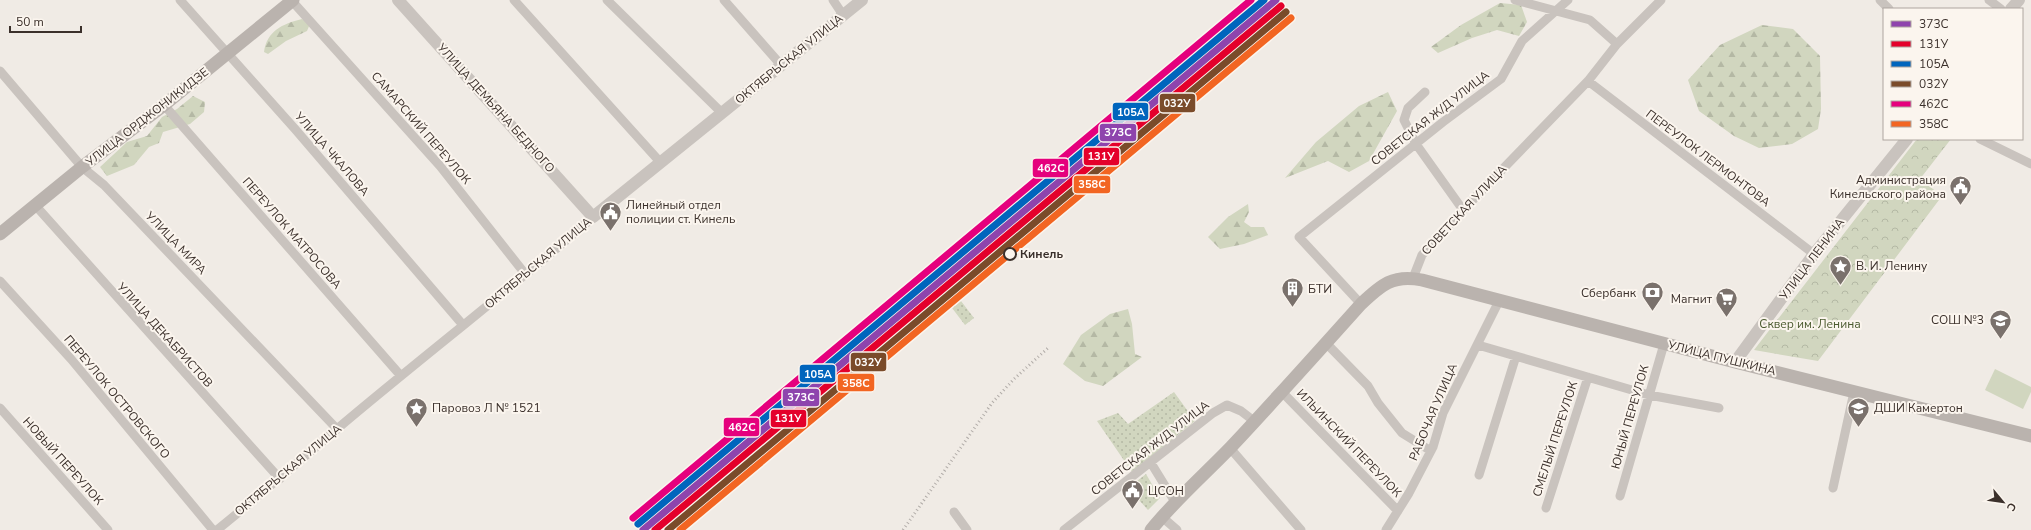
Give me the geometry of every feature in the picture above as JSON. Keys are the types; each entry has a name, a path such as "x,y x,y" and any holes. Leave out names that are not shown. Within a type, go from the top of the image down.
{"main road":[{"name":"УЛИЦА ОРДЖОНИКИДЗЕ","path":"0,234 82,167 164,105 293,0"},
{"path":"1151,530 1175,502 1230,448 1375,291 1389,280 1403,277 1413,278"},
{"name":"УЛИЦА ПУШКИНА","path":"1413,278 1734,362 2031,436"}],"street":[{"name":"УЛИЦА ЧКАЛОВА","path":"180,0 228,53 463,325"},
{"name":"САМАРСКИЙ ПЕРЕУЛОК","path":"293,0 440,166 526,275"},
{"name":"УЛИЦА ДЕМЬЯНА БЕДНОГО","path":"398,0 593,217"},
{"path":"514,0 661,163"},
{"path":"607,0 722,113"},
{"path":"724,0 781,65"},
{"path":"833,0 844,15"},
{"name":"ОКТЯБРЬСКАЯ УЛИЦА","path":"217,530 280,479 401,376 526,275 593,217 862,0"},
{"path":"1515,0 1590,20 1617,44"},
{"name":"СОВЕТСКАЯ Ж/Д УЛИЦА","path":"1362,304 1299,237 1501,79 1522,41 1568,0"},
{"name":"СОВЕТСКАЯ УЛИЦА","path":"1413,278 1422,255 1463,210 1588,81 1617,44 1661,0"},
{"path":"1880,0 1888,8"},
{"path":"1989,0 2000,8"},
{"path":"2012,8 2019,0"},
{"name":"УЛИЦА МИРА","path":"0,71 82,167 104,185 337,429"},
{"name":"ПЕРЕУЛОК ЛЕРМОНТОВА","path":"1588,81 1814,254"},
{"path":"1425,92 1408,108 1404,120 1416,144 1463,210"},
{"name":"ПЕРЕУЛОК МАТРОСОВА","path":"164,105 401,376"},
{"name":"УЛИЦА ЛЕНИНА","path":"1734,362 1814,254 1906,140"},
{"path":"1981,140 1986,144 2031,164"},
{"name":"УЛИЦА ДЕКАБРИСТОВ","path":"35,205 280,479"},
{"name":"ПЕРЕУЛОК ОСТРОВСКОГО","path":"0,281 71,359 213,530"},
{"name":"РАБОЧАЯ УЛИЦА","path":"1386,530 1431,451 1443,413 1499,301"},
{"path":"1326,343 1368,386 1378,403 1402,433 1431,451"},
{"name":"ЮНЫЙ ПЕРЕУЛОК","path":"1620,496 1664,344"},
{"path":"1478,345 1649,394 1719,408"},
{"path":"1479,475 1516,356"},
{"name":"СМЕЛЫЙ ПЕРЕУЛОК","path":"1546,508 1588,377"},
{"name":"ИЛЬИНСКИЙ ПЕРЕУЛОК","path":"1282,392 1398,511"},
{"path":"1833,488 1854,392"},
{"name":"СОВЕТСКАЯ Ж/Д УЛИЦА","path":"1064,530 1152,463 1213,413 1227,405 1241,411 1254,421"},
{"name":"НОВЫЙ ПЕРЕУЛОК","path":"0,408 108,530"},
{"path":"1230,448 1301,530"},
{"path":"1152,463 1175,502"},
{"path":"954,512 967,530"},
{"path":"1162,517 1178,530"}],"green space":[{"path":"1500,3 1521,5 1527,22 1519,36 1497,30 1472,38 1438,53 1431,47 1461,25"},
{"path":"302,19 310,24 307,31 286,41 268,54 264,52 268,39 272,34 288,23"},
{"path":"1762,25 1793,29 1820,56 1821,109 1818,129 1792,144 1759,148 1734,136 1699,111 1688,80 1720,45"},
{"path":"1388,92 1397,111 1369,161 1349,172 1328,161 1285,178 1316,142 1359,106"},
{"path":"193,96 205,102 204,112 190,124 163,132 159,143 149,147 134,165 107,176 100,167 127,142 147,136 162,117 177,109"},
{"name":"Сквер им. Ленина","path":"1916,140 1950,140 1920,179 1942,196 1818,361 1754,350"},
{"path":"1248,204 1249,212 1244,222 1251,227 1264,227 1268,235 1244,244 1220,249 1208,237 1228,217"},
{"path":"961,301 974,318 965,325 952,308"},
{"path":"1128,309 1132,324 1135,354 1142,357 1103,386 1085,381 1063,364 1081,335 1110,314"},
{"path":"1995,369 2031,387 2031,392 2023,409 1985,390"},
{"path":"1174,392 1195,421 1132,472 1097,421 1118,413 1128,424"},
{"path":"1146,474 1160,498 1148,510 1128,488"}],"railway":[{"path":"903,530 992,403 1014,379 1048,348"}],"transit line":[{"name":"462С","path":"633,518 1251,0"},
{"name":"105А","path":"638,524 1264,0"},
{"name":"373C","path":"643,530 1276,0"},
{"name":"131У","path":"655,530 1281,6"},
{"name":"032У","path":"668,530 1286,12"},
{"name":"358С","path":"680,530 1291,18"}],"place":[{"name":"Администрация Кинельского района","path":"1961,206"},
{"name":"Линейный отдел полиции ст. Кинель","path":"610,232"},
{"name":"Кинель","path":"1010,254"},
{"name":"В. И. Ленину","path":"1841,286"},
{"name":"БТИ","path":"1292,308"},
{"name":"Сбербанк","path":"1652,312"},
{"name":"Магнит","path":"1727,318"},
{"name":"СОШ №3","path":"2000,340"},
{"name":"Паровоз Л № 1521","path":"417,428"},
{"name":"ДШИ Камертон","path":"1858,428"},
{"name":"ЦСОН","path":"1132,510"}]}
